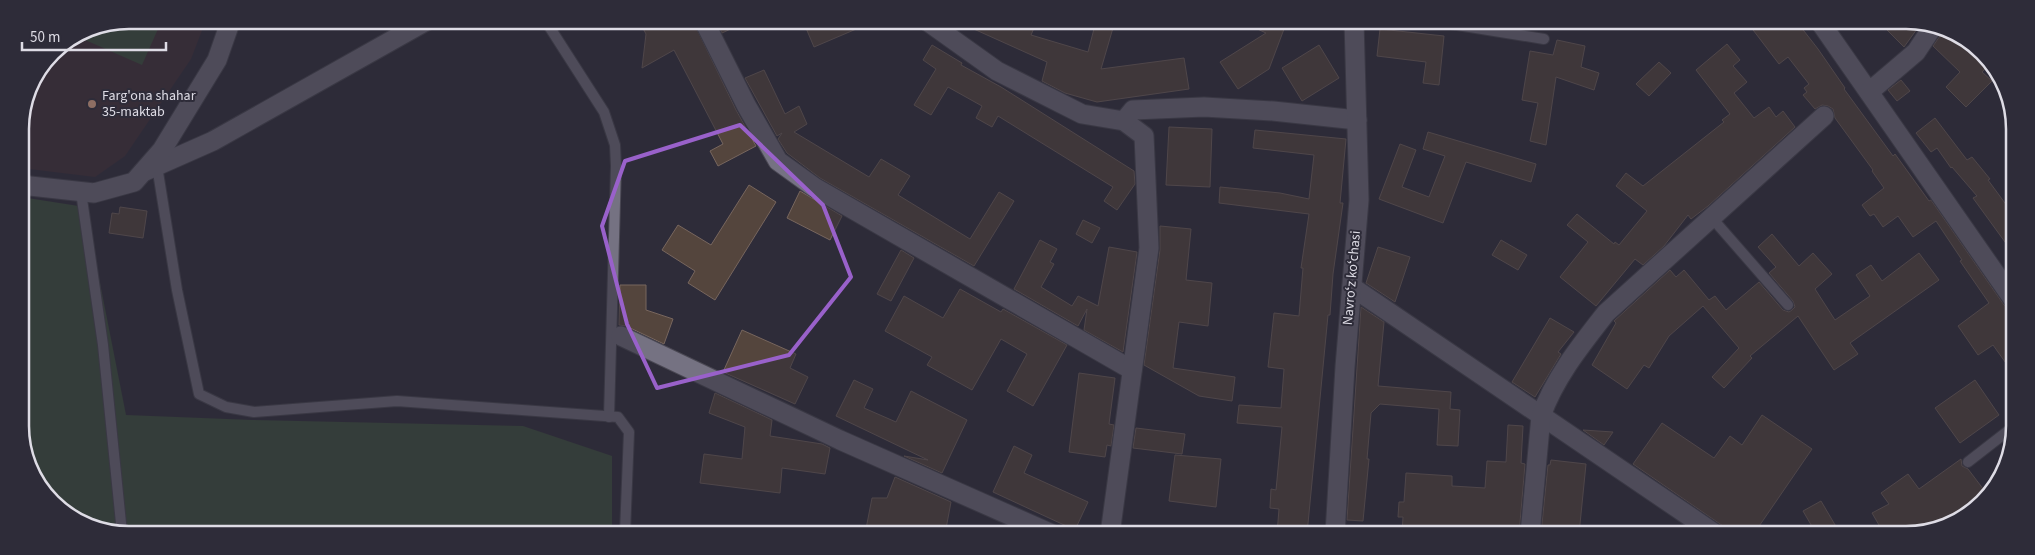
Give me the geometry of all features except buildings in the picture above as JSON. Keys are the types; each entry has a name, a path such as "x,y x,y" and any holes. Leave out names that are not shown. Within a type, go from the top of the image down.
{"street":[{"path":"150,169 217,60 228,29"},
{"path":"29,187 94,193 134,182 150,169 213,141 412,29"},
{"path":"708,29 746,105 778,162 814,187 1132,370"},
{"path":"938,29 997,72 1082,114 1124,121 1144,136 1149,248 1111,526"},
{"name":"Navroʻz koʻchasi","path":"1335,526 1344,367 1360,200 1354,29"},
{"path":"1825,29 2006,289"},
{"path":"1869,92 1916,52 1929,32"},
{"path":"1124,121 1133,110 1204,107 1273,111 1357,120"},
{"path":"1531,526 1541,416 1548,398 1561,375 1606,313 1824,116"},
{"path":"1352,287 1704,526"},
{"path":"621,336 1019,526"}],"lane":[{"path":"551,29 604,112 614,145 616,166 609,417"},
{"path":"1482,29 1544,39"},
{"path":"150,169 199,394 226,407 254,412 397,402 618,417 629,432 625,526"},
{"path":"81,192 103,345 121,526"},
{"path":"1712,218 1788,305"},
{"path":"1968,462 2006,433"}],"highlighted area":[{"path":"740,125 823,205 851,277 789,355 657,388 627,324 602,226 625,161"}],"shaded area":[{"name":"Farg'ona shahar 35-maktab","path":"122,29 203,29 191,59 125,156 95,177 29,169 29,122 32,102 39,84 49,68 63,53 78,42 102,32"}],"green space":[{"path":"122,29 158,29 142,65 83,39 102,32"},
{"path":"29,198 85,207 126,415 252,420 523,426 612,456 612,526 122,526 96,521 84,516 63,502 49,487 36,465 31,446 29,433"}],"place":[{"name":"Farg'ona shahar 35-maktab","path":"92,104"}]}
